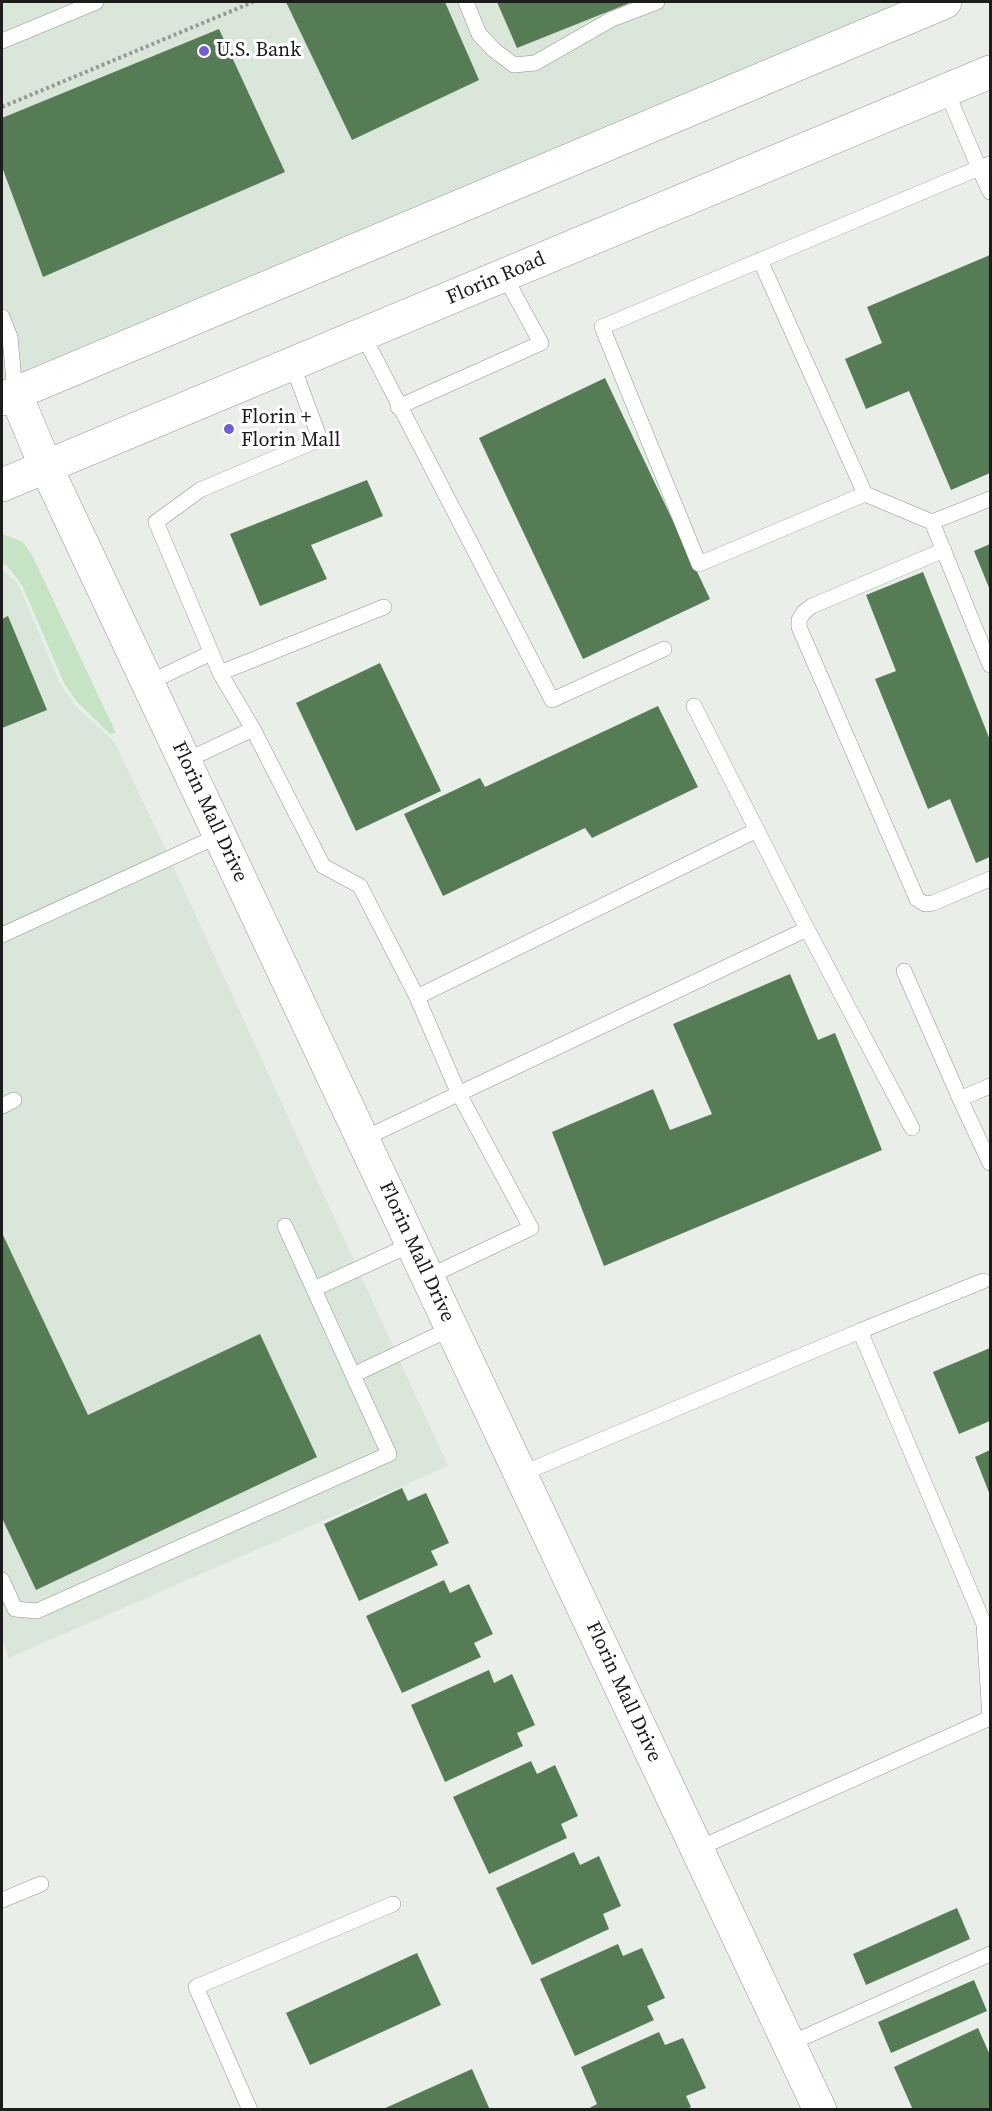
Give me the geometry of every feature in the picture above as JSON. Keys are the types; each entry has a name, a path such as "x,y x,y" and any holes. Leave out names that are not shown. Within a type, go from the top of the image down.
{"main road":[{"path":"6,391 945,2"},
{"name":"Florin Road","path":"2,485 990,72"},
{"name":"Florin Mall Drive","path":"6,391 46,467 820,2109"}],"lane":[{"path":"2,41 96,2"},
{"path":"466,2 479,34 494,50 514,64 535,63 612,19 657,2"},
{"path":"946,90 985,166 990,192"},
{"path":"865,494 699,564 602,327 985,166"},
{"path":"760,260 865,494 932,522 990,665"},
{"path":"399,407 541,343 504,275"},
{"path":"2,316 10,337 6,391"},
{"path":"363,334 552,700 664,649"},
{"path":"292,364 320,440 200,490 156,522 220,673 253,729 323,866 360,886 417,997 458,1092 531,1228 428,1277"},
{"path":"932,522 990,499"},
{"path":"944,550 812,606 799,620 799,627 917,898 925,904 933,903 990,879"},
{"path":"220,673 384,607"},
{"path":"148,683 211,652"},
{"path":"694,706 807,929 912,1128"},
{"path":"185,761 253,729"},
{"path":"417,997 757,830"},
{"path":"2,935 220,835"},
{"path":"363,1139 458,1092 807,929"},
{"path":"903,971 990,1163"},
{"path":"960,1099 990,1086"},
{"path":"2,1580 15,1609 37,1611 389,1454 285,1226"},
{"path":"314,1289 412,1244"},
{"path":"520,1474 983,1281"},
{"path":"353,1375 452,1328"},
{"path":"697,1849 990,1718 984,1624 860,1331"},
{"path":"2,1900 41,1884"},
{"path":"250,2109 196,1987 393,1904"},
{"path":"789,2044 990,1954"}],"path":[{"path":"2,107 253,2"}],"shaded area":[{"path":"2,2 950,2 2,389"},
{"path":"2,569 18,583 60,684 76,706 115,743 448,1466 9,1658 2,1640"}],"green space":[{"path":"2,534 23,542 33,557 116,733 110,734 77,702 64,683 22,585 2,562"}],"building":[{"path":"286,2 445,2 479,80 352,140"},
{"path":"497,2 632,2 517,48"},
{"path":"219,29 285,172 43,277 2,167 2,118"},
{"path":"990,255 990,473 951,490 909,391 866,409 845,359 882,343 867,307"},
{"path":"605,378 710,599 583,659 479,438"},
{"path":"367,480 383,516 311,545 327,579 260,606 230,534"},
{"path":"990,544 990,590 974,551"},
{"path":"923,572 990,740 990,857 976,863 950,799 928,809 875,679 896,671 866,595"},
{"path":"8,616 47,710 2,728 2,619"},
{"path":"380,663 441,791 356,831 296,703"},
{"path":"658,706 698,787 592,838 585,828 443,896 404,814 480,778 485,787"},
{"path":"790,974 818,1040 835,1033 882,1150 604,1266 552,1132 653,1089 670,1130 712,1114 673,1024"},
{"path":"2,1233 88,1415 260,1334 317,1457 36,1590 2,1518"},
{"path":"990,1348 990,1421 959,1434 933,1372"},
{"path":"990,1450 990,1495 975,1457"},
{"path":"402,1488 408,1501 426,1493 449,1543 431,1551 438,1565 359,1601 324,1524"},
{"path":"444,1580 450,1593 469,1584 493,1634 474,1643 481,1657 402,1693 366,1616"},
{"path":"489,1670 494,1683 512,1674 535,1725 517,1733 523,1746 445,1782 411,1705"},
{"path":"531,1761 537,1774 555,1765 578,1816 561,1824 567,1838 489,1874 453,1797"},
{"path":"574,1852 580,1865 599,1856 621,1906 603,1914 609,1929 532,1965 496,1888"},
{"path":"957,1908 970,1939 866,1985 853,1954"},
{"path":"618,1944 623,1956 642,1948 665,1998 647,2006 654,2020 575,2056 540,1979"},
{"path":"417,1953 441,2005 310,2065 286,2013"},
{"path":"974,1980 987,2011 891,2053 878,2022"},
{"path":"978,2028 990,2055 990,2110 913,2110 894,2067"},
{"path":"659,2032 665,2045 683,2038 706,2088 686,2096 691,2107 685,2110 586,2110 597,2104 581,2067"},
{"path":"472,2069 490,2110 381,2110"}],"place":[{"name":"U.S. Bank","path":"204,51"},
{"name":"Florin + Florin Mall","path":"229,429"}]}
